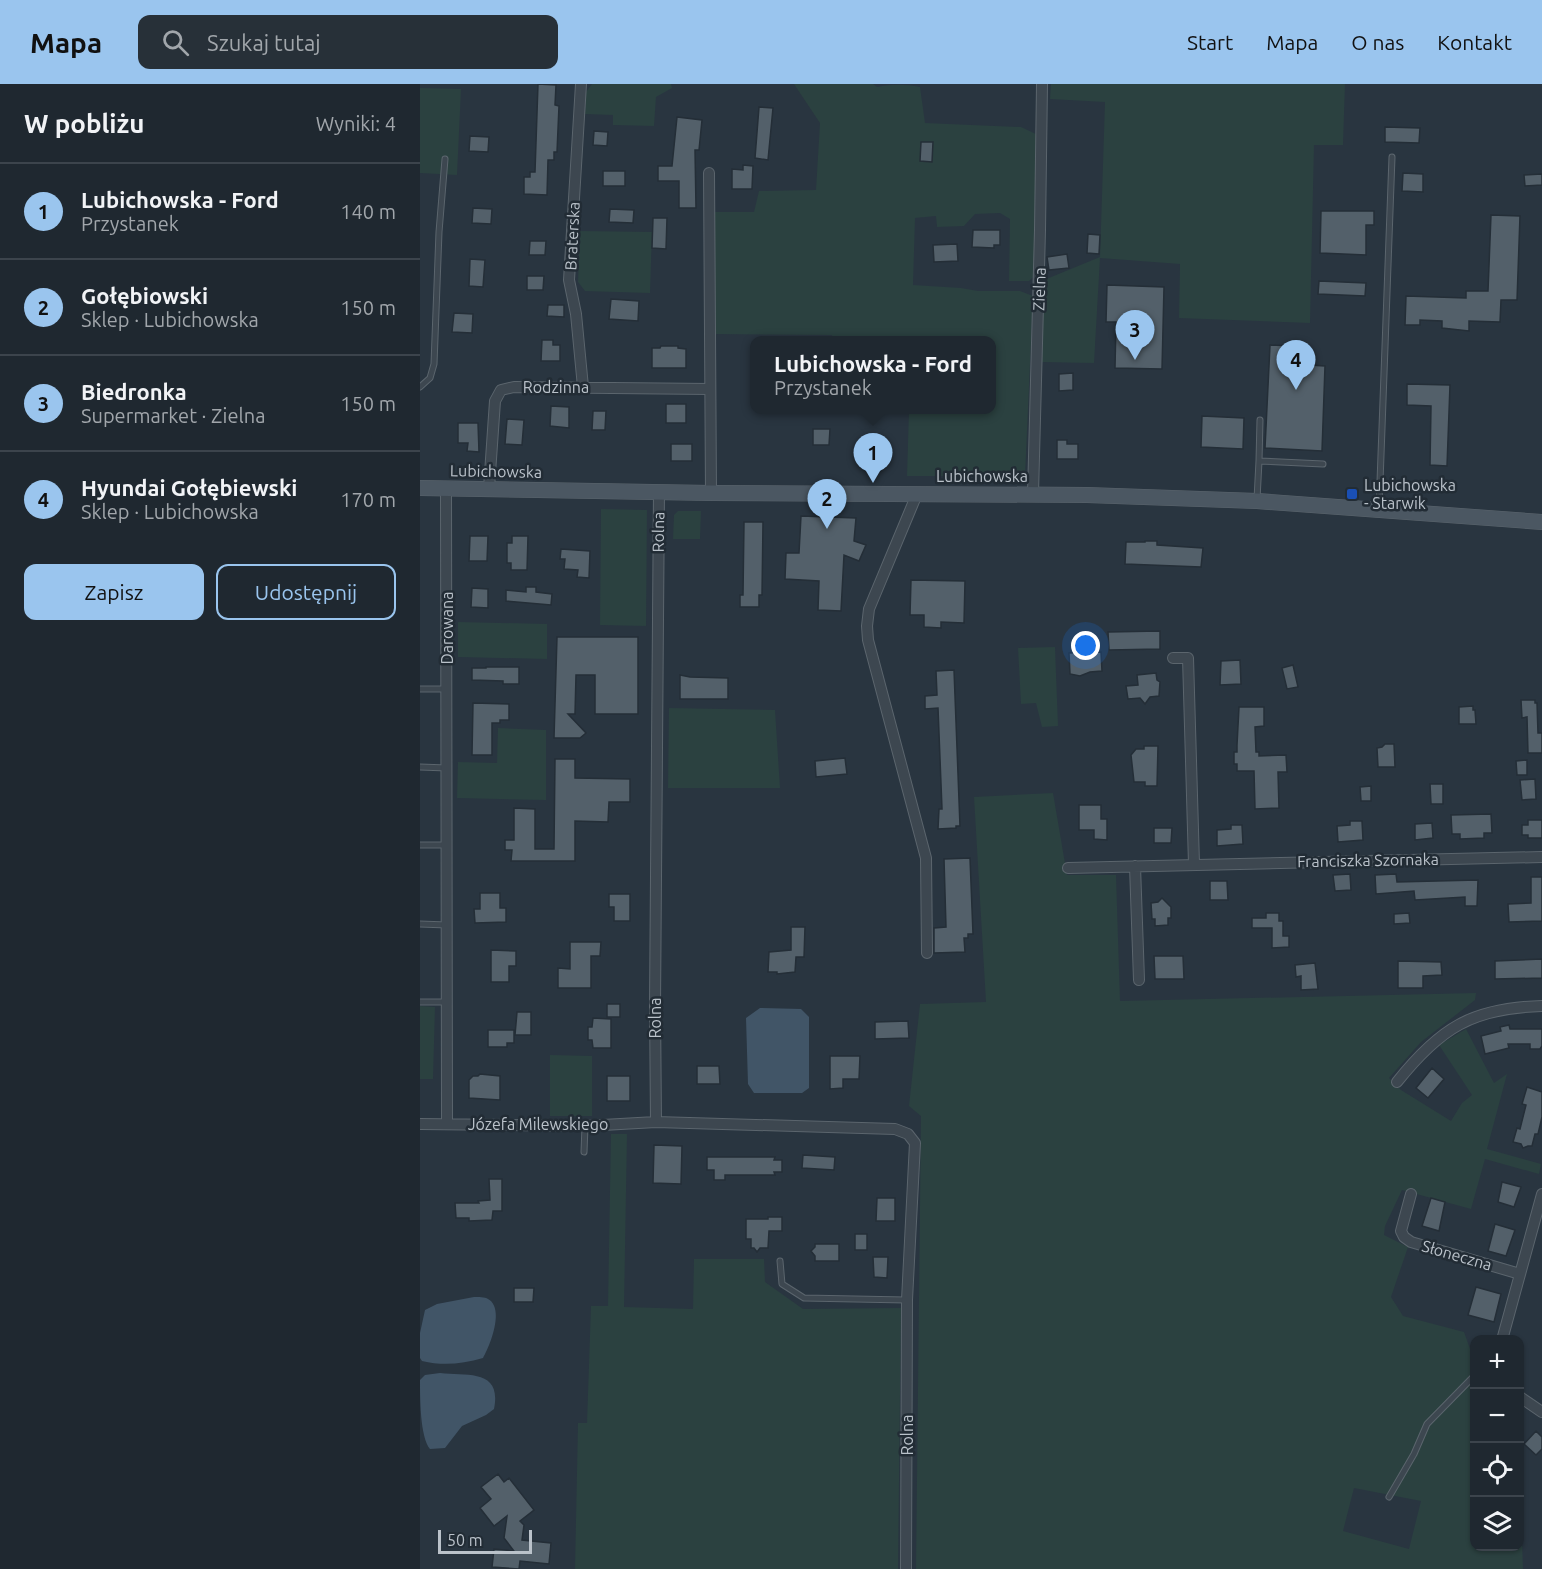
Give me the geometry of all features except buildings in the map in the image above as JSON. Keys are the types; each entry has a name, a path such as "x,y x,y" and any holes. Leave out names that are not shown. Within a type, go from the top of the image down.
{"street":[{"name":"Braterska","path":"581,84 569,280 576,314 583,387"},
{"name":"Zielna","path":"1033,494 1041,230 1042,84"},
{"path":"709,173 711,493"},
{"name":"Rodzinna","path":"489,488 495,401 501,390 514,387 710,389"},
{"name":"Lubichowska","path":"420,488 711,493 1033,494 1257,501 1542,522"},
{"name":"Darowana","path":"447,488 447,1124"},
{"name":"Rolna","path":"659,491 656,1122 895,1130 908,1134 915,1143 907,1300 906,1569"},
{"path":"917,494 869,609 867,626 868,640 926,858 927,953"},
{"path":"1173,658 1188,657 1194,864"},
{"name":"Franciszka Szornaka","path":"1068,868 1542,857"},
{"path":"1135,866 1139,980"},
{"path":"1397,1082 1430,1045 1453,1028 1479,1014 1512,1007 1542,1006"},
{"name":"Józefa Milewskiego","path":"420,1124 585,1126 656,1122"},
{"name":"Słoneczna","path":"1411,1194 1401,1231 1411,1242 1520,1274"},
{"path":"1503,1335 1542,1194"},
{"path":"1524,1400 1542,1412"}],"lane":[{"path":"1379,509 1392,157"},
{"path":"420,387 430,378 434,364 439,232 445,159"},
{"path":"1257,501 1260,420"},
{"path":"1259,460 1323,464"},
{"path":"420,689 447,689"},
{"path":"420,767 447,768"},
{"path":"420,845 446,845"},
{"path":"420,924 447,925"},
{"path":"420,1002 447,1002"},
{"path":"584,1152 585,1126"},
{"path":"780,1261 782,1284 804,1298 907,1300"},
{"path":"1389,1497 1414,1454 1427,1424 1470,1380"}],"green space":[{"path":"592,84 671,84 672,88 656,97 654,126 613,125 613,115 585,114 586,92"},
{"path":"794,84 873,84 877,87 909,85 920,87 925,123 1021,127 1038,135 1035,275 1029,281 1009,281 1010,219 1000,213 975,214 964,226 937,227 936,216 915,218 913,285 978,291 1020,291 1033,296 1025,476 907,476 909,414 996,414 996,336 714,334 715,212 754,212 759,191 816,190 820,123"},
{"path":"1051,84 1345,84 1343,145 1314,145 1310,323 1179,318 1180,264 1100,258 1094,363 1040,362 1044,280 1100,257 1105,102 1050,99"},
{"path":"420,88 461,89 457,175 420,173"},
{"path":"580,231 652,232 650,293 585,291 578,282"},
{"path":"601,509 647,510 646,626 600,625"},
{"path":"678,511 701,511 700,539 673,539 674,515"},
{"path":"458,622 547,624 547,659 458,657"},
{"path":"1055,647 1058,726 1042,727 1036,703 1021,704 1018,648"},
{"path":"669,708 775,710 780,788 668,788"},
{"path":"498,728 546,730 546,800 457,798 458,762 497,763"},
{"path":"1053,793 1067,875 1116,875 1120,1001 1476,993 1475,1000 1421,1042 1389,1078 1401,1090 1451,1121 1462,1103 1472,1095 1439,1045 1466,1029 1494,1083 1507,1074 1487,1149 1541,1164 1539,1174 1485,1159 1471,1209 1402,1190 1385,1226 1384,1235 1408,1247 1391,1297 1403,1316 1464,1332 1470,1349 1470,1551 1522,1551 1523,1569 916,1569 921,1116 909,1106 920,1004 986,1002 974,797","holes":["1354,1488 1421,1501 1409,1549 1343,1531"]},
{"path":"420,1006 435,1007 433,1079 420,1079"},
{"path":"550,1055 592,1056 592,1116 550,1116"},
{"path":"611,1134 627,1134 624,1307 693,1309 694,1259 764,1259 765,1282 803,1309 901,1308 898,1569 575,1569 578,1423 587,1423 591,1306 608,1306"}],"water":[{"path":"760,1008 801,1009 809,1017 809,1088 802,1093 754,1093 748,1084 746,1018"},
{"path":"474,1297 488,1299 495,1310 494,1327 483,1358 452,1364 422,1361 420,1333 425,1310 437,1304"},
{"path":"440,1373 471,1375 488,1381 493,1387 495,1396 494,1409 462,1426 445,1448 430,1449 422,1426 420,1380 425,1375"}],"place":[{"name":"Biedronka","path":"1135,360"},
{"name":"Hyundai Gołębiewski","path":"1296,390"},
{"name":"Lubichowska - Ford","path":"873,483"},
{"name":"Lubichowska - Starwik","path":"1352,494"},
{"name":"Gołębiowski","path":"827,529"}]}
